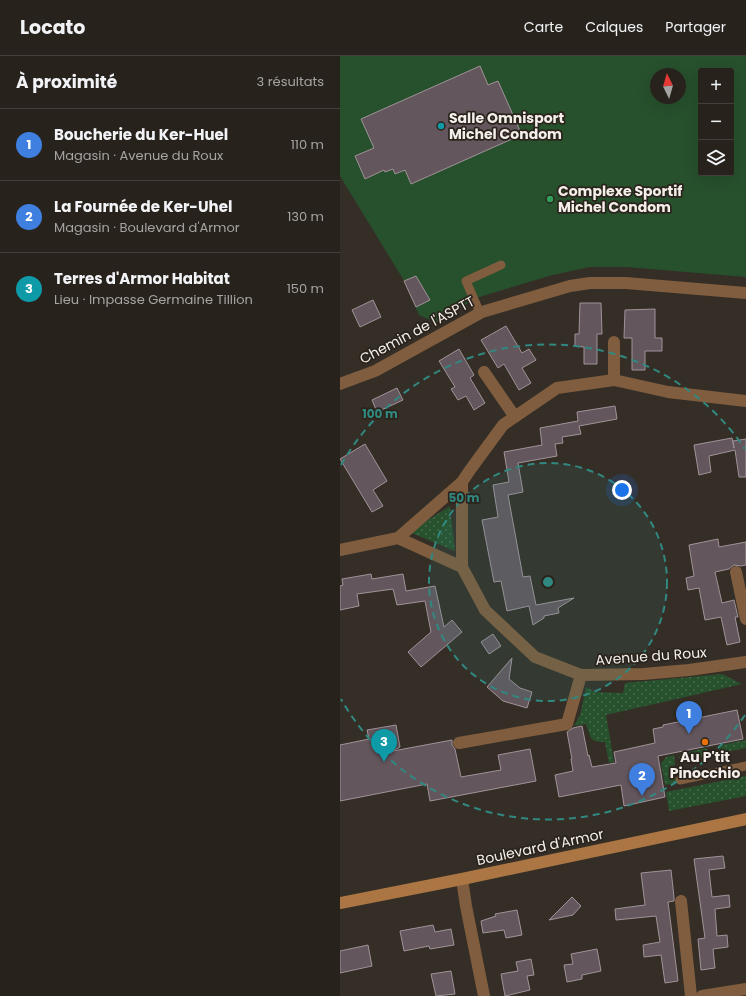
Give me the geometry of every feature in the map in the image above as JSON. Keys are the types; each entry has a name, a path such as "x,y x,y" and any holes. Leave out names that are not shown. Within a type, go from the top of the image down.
{"main road":[{"name":"Boulevard d'Armor","path":"340,903 462,879 746,819"}],"street":[{"name":"Chemin de l'ASPTT","path":"340,384 375,371 480,313 553,291 590,282 626,283 746,293"},
{"path":"614,342 614,380"},
{"path":"484,372 515,417"},
{"path":"340,550 398,538 462,482 503,425 558,388 614,380 668,392 746,401"},
{"name":"Avenue du Roux","path":"462,482 462,566 486,610 535,657 581,675 643,674 746,664"},
{"path":"398,538 462,566"},
{"path":"736,572 746,619"},
{"path":"459,742 567,724 581,675"},
{"path":"462,879 484,996"},
{"path":"681,901 691,996"},
{"path":"702,996 746,989"}],"lane":[{"path":"480,313 466,281 501,265"},
{"path":"680,780 746,766"}],"green space":[{"name":"Complexe Sportif Michel Condom","path":"340,56 746,56 746,277 626,267 589,267 549,276 476,298 438,322 419,315 403,279 340,176"},
{"path":"450,506 455,551 409,532"},
{"path":"722,674 742,684 606,715 614,762 609,763 605,742 593,740 586,724 574,726 580,715 586,687 595,692 623,693 625,683"},
{"path":"746,740 746,748 720,753 719,749 721,745"},
{"path":"706,748 709,752 708,756 681,762 679,757 681,754"},
{"path":"674,755 675,765 673,765 676,783 665,785 661,764 666,757"},
{"path":"746,776 746,796 669,811 666,792"}],"building":[{"name":"Salle Omnisport Michel Condom","path":"480,66 488,85 498,81 521,133 511,137 512,139 411,184 405,170 395,174 393,169 385,172 384,170 365,179 355,156 374,148 361,119"},
{"path":"416,276 430,300 416,307 404,281"},
{"path":"373,300 381,317 360,327 352,310"},
{"path":"580,303 601,303 602,334 597,334 597,364 584,364 584,347 575,346 575,334 579,334"},
{"path":"655,309 655,338 662,338 662,351 645,351 645,370 632,370 632,338 624,338 625,310"},
{"path":"506,326 522,353 529,349 536,360 522,368 531,383 519,390 504,364 498,368 481,340"},
{"path":"459,349 474,375 470,378 485,403 474,410 466,396 458,400 451,389 455,387 439,361"},
{"path":"397,388 403,400 377,412 372,400"},
{"path":"615,406 617,419 579,426 581,434 562,437 563,443 555,444 557,456 518,463 523,492 508,495 523,577 530,576 536,605 574,598 558,608 559,613 544,616 544,618 533,625 529,606 507,611 501,581 494,582 482,520 498,517 493,485 509,482 504,452 542,445 540,428 578,421 577,412"},
{"path":"732,438 734,448 733,441 746,439 746,477 739,477 735,450 709,456 711,472 699,475 694,445"},
{"path":"365,444 387,481 373,490 383,506 372,512 340,459"},
{"path":"718,539 719,547 746,542 746,565 734,565 729,569 715,572 722,603 734,600 738,617 735,617 740,642 727,645 721,617 705,620 699,588 688,590 686,578 694,576 689,545"},
{"path":"371,574 372,579 403,574 406,591 435,586 444,627 452,620 462,632 421,667 408,652 431,632 425,601 397,605 393,589 357,594 359,606 340,610 340,586 343,585 342,579"},
{"path":"493,634 501,646 489,654 481,642"},
{"path":"512,658 509,679 520,688 532,692 527,708 503,701 487,687"},
{"path":"737,710 743,739 658,756 665,797 624,806 621,785 559,797 555,775 573,771 567,732 573,728 582,726 588,756 589,755 592,767 616,763 614,752 655,743 653,729 663,727 663,725"},
{"path":"396,725 400,747 393,751 452,740 461,777 501,770 498,755 530,749 536,781 430,801 427,784 340,801 340,745 369,739 367,730"},
{"path":"723,856 725,868 709,870 712,897 729,895 730,907 715,909 717,936 727,935 728,947 713,949 715,968 701,970 698,939 705,938 694,859"},
{"path":"671,870 674,901 668,902 678,981 665,983 661,955 644,957 643,945 660,942 656,916 616,920 615,909 645,905 641,873"},
{"path":"572,897 581,906 573,915 549,920"},
{"path":"517,910 522,935 506,938 504,930 483,933 481,921 496,916 495,914"},
{"path":"433,925 435,932 451,929 454,945 430,949 429,946 404,951 400,931"},
{"path":"368,945 372,966 340,973 340,951"},
{"path":"597,949 601,971 582,975 582,979 567,982 564,965 573,964 571,954"},
{"path":"531,959 534,975 527,976 530,990 505,996 501,974 518,971 516,962"},
{"path":"451,971 455,994 436,996 431,974"}],"place":[{"name":"Salle Omnisport Michel Condom","path":"441,126"},
{"name":"Complexe Sportif Michel Condom","path":"550,199"},
{"name":"Boucherie du Ker-Huel","path":"689,734"},
{"name":"Au P'tit Pinocchio","path":"705,742"},
{"name":"Terres d'Armor Habitat","path":"384,762"},
{"name":"La Fournée de Ker-Uhel","path":"642,796"}]}
